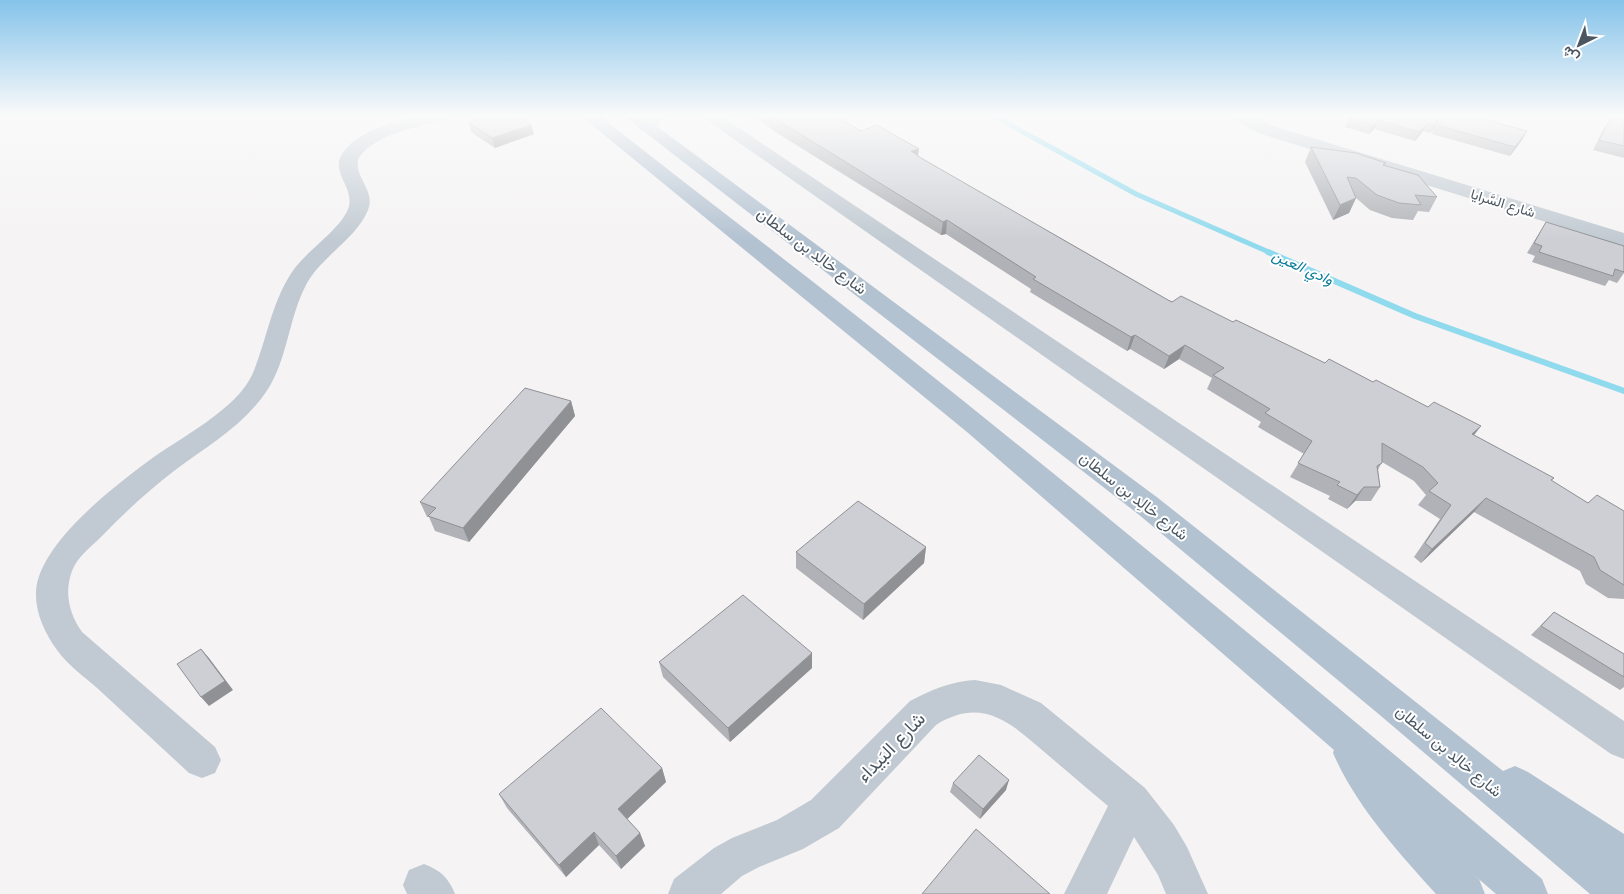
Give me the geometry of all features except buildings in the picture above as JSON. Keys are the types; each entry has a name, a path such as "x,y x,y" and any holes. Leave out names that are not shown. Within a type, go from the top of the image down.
{"main road":[{"name":"شارع خالِد بن سلطان","path":"642,158 894,359 1334,726 1527,894"},
{"name":"شارع خالِد بن سلطان","path":"693,158 1148,506 1394,705 1622,894"},
{"path":"1394,705 1624,857"},
{"path":"1334,726 1384,802 1423,850 1464,894"}],"street":[{"path":"202,760 70,642 60,629 54,615 52,598 54,580 61,561 104,515 158,468 223,423 250,397 265,374 288,297 314,258 357,213 360,197 359,191 349,174 349,158"},
{"path":"770,158 1624,742"},
{"name":"شارع السَّرايا","path":"1340,158 1440,183 1624,240"},
{"path":"1427,199 1440,183"},
{"name":"شارع البَيداء","path":"689,894 728,862 746,852 795,832 825,814 923,713 938,703 955,697 984,697 1012,705 1028,715 1131,801 1173,861 1187,894"},
{"path":"1085,894 1131,801"}],"waterway":[{"name":"وادي العين","path":"1070,158 1136,194 1271,253"},
{"name":"وادي العين","path":"1268,252 1415,316 1624,391"}]}
